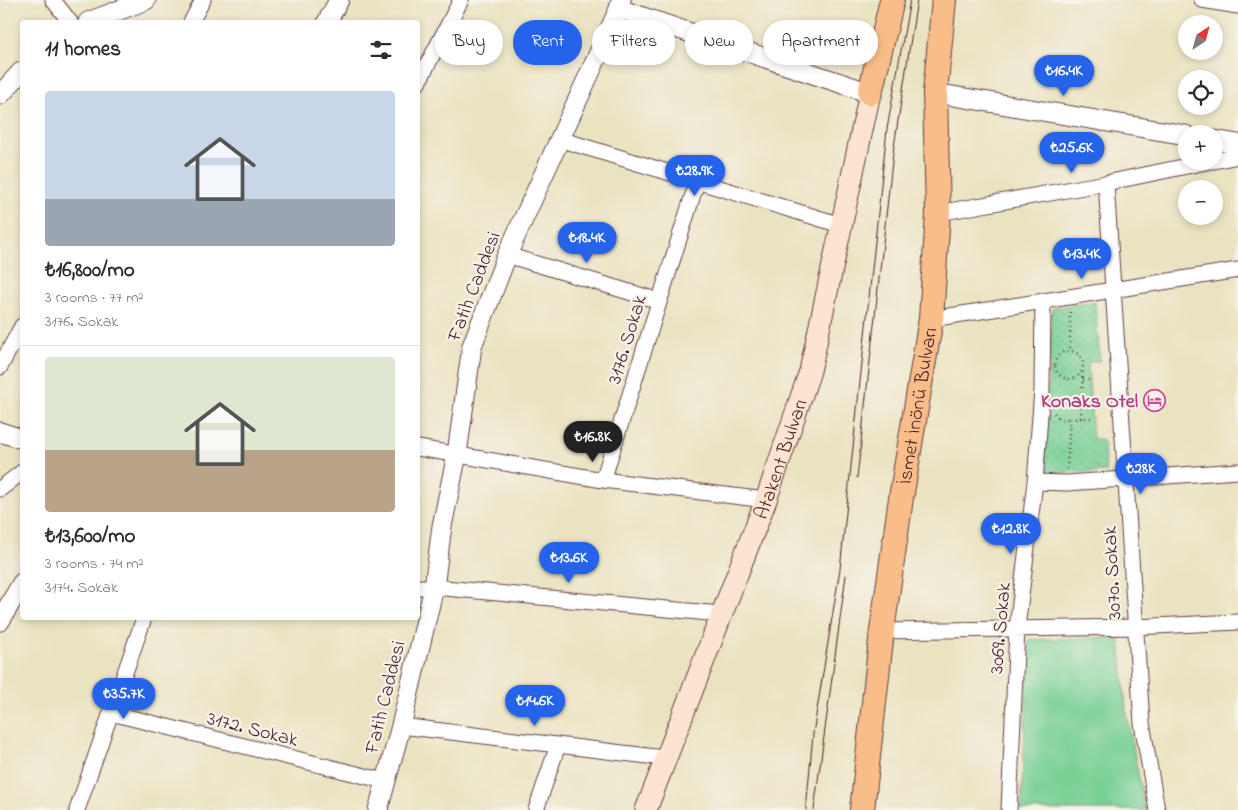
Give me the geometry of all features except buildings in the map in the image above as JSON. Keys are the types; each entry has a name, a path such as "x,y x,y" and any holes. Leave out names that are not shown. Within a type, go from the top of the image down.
{"main road":[{"path":"870,93 892,0"},
{"name":"İsmet İnönü Bulvarı","path":"862,810 882,631 900,498 931,319 938,213 935,93 944,0"},
{"name":"Atakent Bulvarı","path":"646,810 664,758 766,500 810,371 870,93"}],"street":[{"path":"53,0 68,20"},
{"path":"93,20 146,0"},
{"path":"192,20 203,0"},
{"path":"329,20 339,0"},
{"path":"420,79 461,0"},
{"path":"1202,0 1238,6"},
{"path":"620,5 870,93"},
{"name":"Fatih Caddesi","path":"378,810 402,726 426,587 442,526 457,454 472,346 507,255 620,5"},
{"path":"0,95 20,73"},
{"path":"935,93 1178,134"},
{"path":"558,139 841,226"},
{"path":"1223,142 1238,144"},
{"path":"1223,159 1238,156"},
{"path":"938,213 1178,168"},
{"name":"3176. Sokak","path":"603,480 696,182"},
{"name":"3070. Sokak","path":"1106,183 1134,627 1142,723 1157,810"},
{"path":"507,255 659,301"},
{"path":"931,319 1238,270"},
{"name":"3069. Sokak","path":"1009,810 1017,628 1035,482 1042,390 1043,301"},
{"path":"1,364 20,330"},
{"path":"0,432 20,438"},
{"path":"420,448 603,480 766,500"},
{"path":"1035,482 1066,483 1125,480 1238,471"},
{"path":"0,490 20,474"},
{"path":"0,621 20,586"},
{"path":"426,587 720,614"},
{"path":"77,810 143,620"},
{"path":"882,631 1134,627 1238,622"},
{"name":"3172. Sokak","path":"111,713 385,781"},
{"path":"402,726 664,758"},
{"path":"536,810 558,745"}],"path":[{"path":"1070,297 1070,350"},
{"path":"1070,350 1082,358 1082,418"},
{"path":"1070,350 1060,354 1056,359 1055,364 1060,375 1070,379 1080,373 1083,368"},
{"path":"1082,380 1090,380"},
{"path":"1066,483 1068,423 1070,419 1092,418"}],"green space":[{"path":"1095,302 1100,361 1088,362 1093,439 1103,439 1106,472 1044,473 1052,308"},
{"path":"1120,637 1126,709 1145,810 1021,810 1029,640"}],"tram line":[{"path":"806,810 813,734 840,569 887,129 910,0"},
{"path":"857,478 893,153 917,0"},
{"path":"814,810 846,575"}],"place":[{"name":"Konaks Otel","path":"1154,400"}]}
